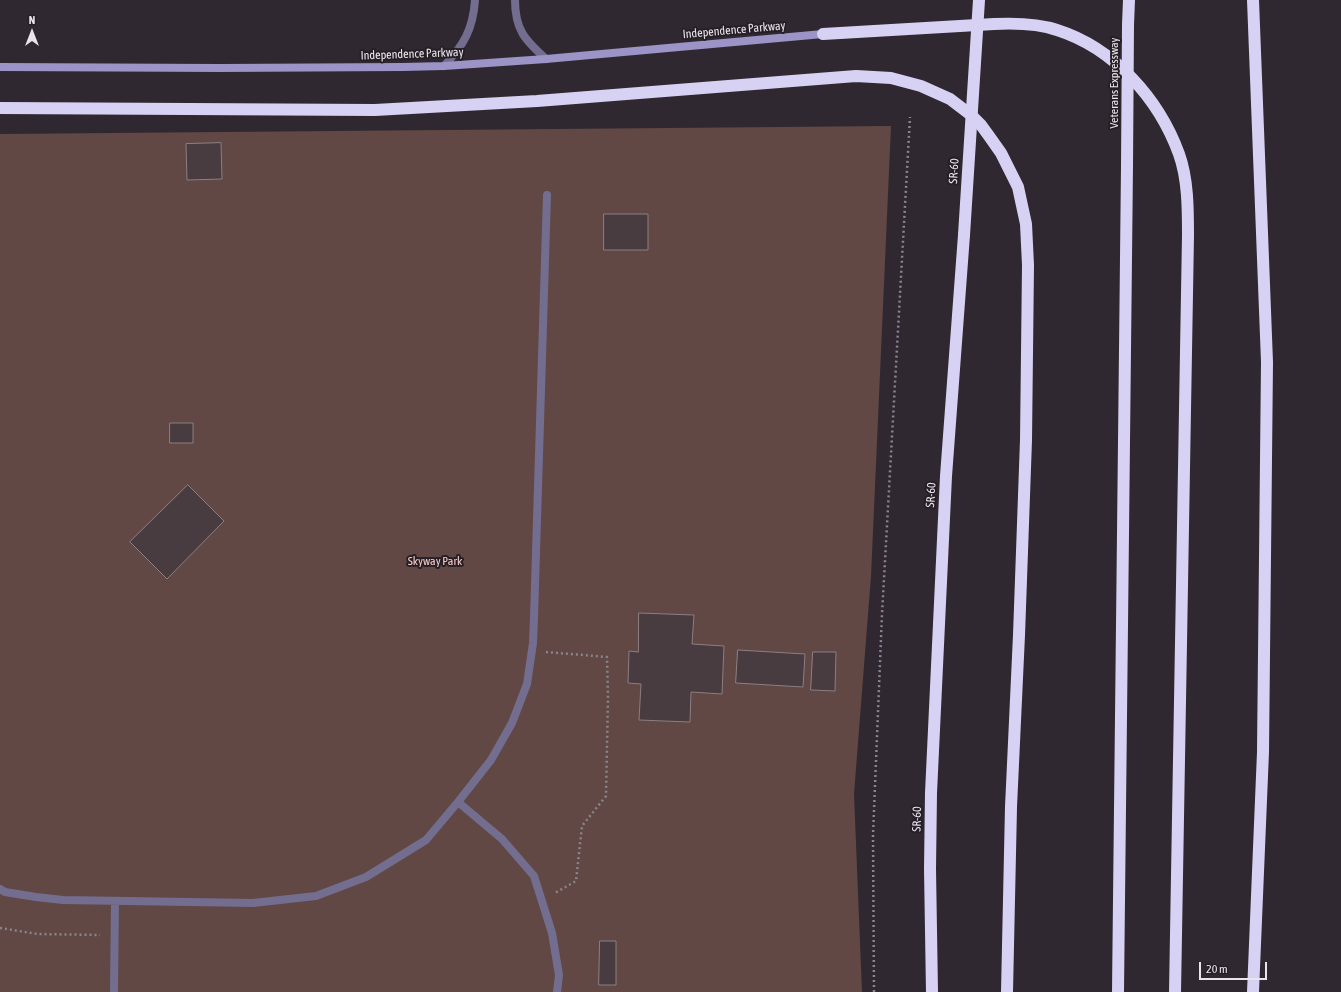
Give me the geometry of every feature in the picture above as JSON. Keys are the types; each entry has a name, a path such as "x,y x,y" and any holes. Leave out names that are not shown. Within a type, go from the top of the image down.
{"highway":[{"name":"SR-60","path":"932,992 930,869 931,793 946,476 980,0"},
{"name":"Veterans Expressway","path":"1118,992 1128,0"},
{"path":"1253,0 1267,362 1263,752 1253,992"},
{"path":"823,34 1009,23 1038,26 1057,30 1086,42 1103,52 1123,69 1153,104 1168,127 1179,155 1188,210 1188,235 1176,992"},
{"path":"0,108 374,110 537,101 856,76 891,78 921,86 950,99 971,115 981,125 1001,153 1018,187 1026,224 1027,245 1028,306 1026,440 1011,807 1007,992"}],"main road":[{"name":"Independence Parkway","path":"0,67 220,68 444,66 546,59 823,34"}],"street":[{"path":"444,66 460,47 469,30 474,13 475,0"},
{"path":"515,0 515,14 524,37 546,59"},
{"path":"0,890 36,897 63,900 115,901 253,903 316,896 366,877 426,840 458,802 491,760 512,723 527,684 532,651 547,195"},
{"path":"458,802 502,839 534,876 554,940 559,975 557,992"},
{"path":"114,992 115,901"}],"path":[{"path":"874,992 872,835 881,622 910,117"},
{"path":"532,651 607,657 608,697 606,796 582,826 576,881 542,900"},
{"path":"0,928 38,934 115,935"}],"green space":[{"name":"Skyway Park","path":"891,126 871,576 854,794 862,992 0,992 0,134"}],"building":[{"path":"221,143 222,179 187,180 186,144"},
{"path":"604,214 648,214 648,250 604,250"},
{"path":"170,423 193,423 193,443 170,443"},
{"path":"188,485 224,521 167,579 130,542"},
{"path":"639,613 694,615 692,644 724,646 722,694 691,692 690,722 639,720 641,684 628,683 629,651 638,652"},
{"path":"738,650 805,654 803,687 736,683"},
{"path":"813,652 836,652 835,691 811,690"},
{"path":"600,941 616,941 616,985 599,985"}]}
